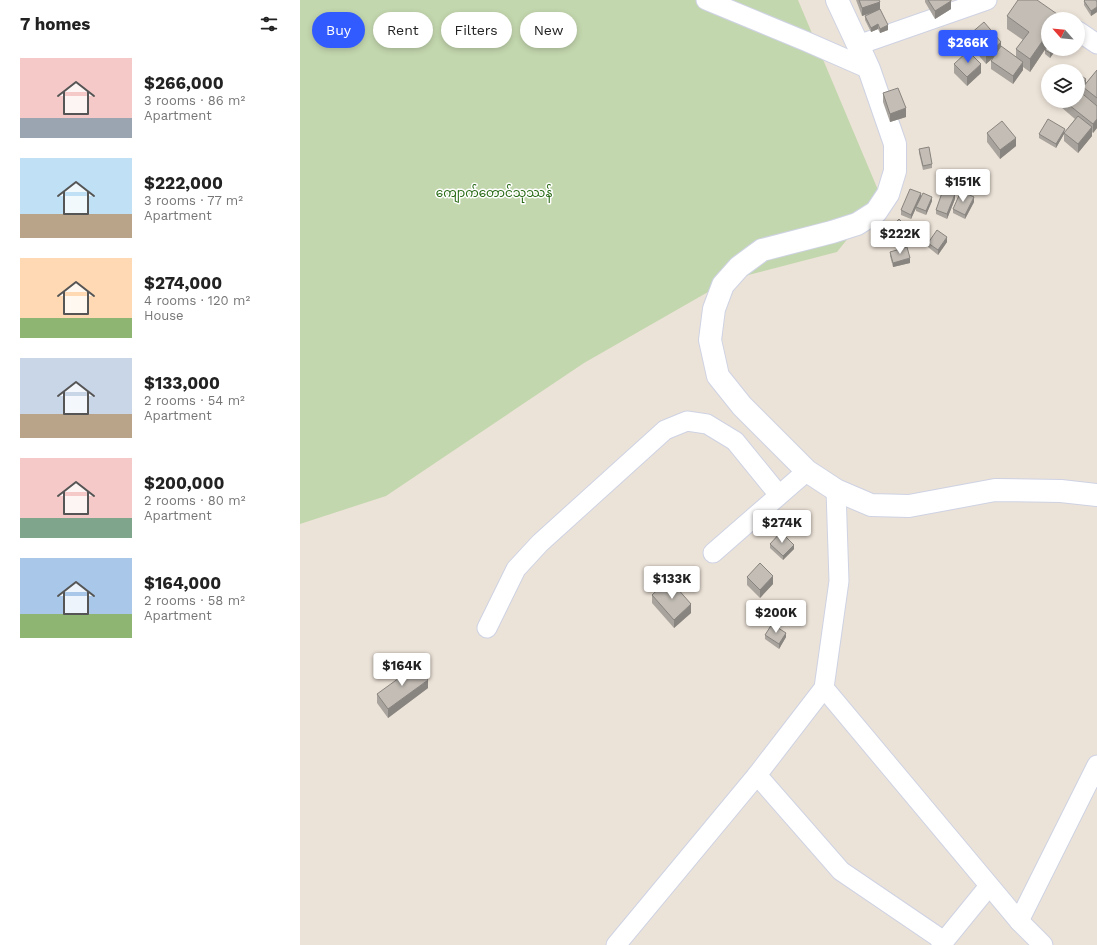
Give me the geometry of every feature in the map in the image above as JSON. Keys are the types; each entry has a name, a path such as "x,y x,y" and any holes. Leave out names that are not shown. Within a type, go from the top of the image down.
{"street":[{"path":"706,0 869,69"},
{"path":"837,0 869,69 895,144 895,171 888,194 876,212 857,224 762,250 739,267 723,285 714,309 710,340 718,376 742,406 807,470 836,490 871,505 909,506 995,490 1061,491 1097,495"},
{"path":"858,45 987,0"},
{"path":"1085,36 1097,44"},
{"path":"487,628 516,569 540,543 665,430 687,421 707,424 735,442 779,495"},
{"path":"713,553 807,470"},
{"path":"616,945 757,775 824,688 839,581 836,490"},
{"path":"824,688 1019,921 1043,945"},
{"path":"1019,921 1097,765"},
{"path":"757,775 841,871 943,943 990,886"}],"green space":[{"name":"ကျောက်တောင်သုဿန်","path":"300,0 798,0 881,197 837,252 729,280 584,363 386,496 300,524"}],"building":[{"path":"859,0 879,0 880,2 862,8"},
{"path":"928,0 951,0 951,1 935,11"},
{"path":"1018,0 1037,0 1054,12 1041,12 1041,43 1030,59 1016,49 1029,32 1007,16"},
{"path":"1096,0 1097,7 1091,11 1084,1"},
{"path":"880,9 888,25 880,29 878,24 871,28 865,16"},
{"path":"984,22 1001,42 986,56 969,35"},
{"path":"1001,46 1023,62 1013,76 991,61"},
{"path":"968,51 981,64 967,77 954,64"},
{"path":"1097,70 1097,98 1085,89 1085,85"},
{"path":"898,88 906,108 890,114 883,93"},
{"path":"1085,96 1097,106 1097,119 1093,124 1073,108 1085,108"},
{"path":"1078,116 1092,127 1078,144 1064,133"},
{"path":"1048,119 1065,129 1056,144 1039,134"},
{"path":"1002,121 1016,138 1000,150 987,133"},
{"path":"929,147 932,164 923,166 919,149"},
{"path":"910,189 921,193 911,215 901,210"},
{"path":"943,190 955,194 947,214 936,210"},
{"path":"961,191 974,197 965,215 953,209"},
{"path":"923,193 932,197 926,211 916,207"},
{"path":"899,219 909,229 896,243 886,233"},
{"path":"921,223 928,230 916,242 909,235"},
{"path":"937,230 947,237 938,250 928,243"},
{"path":"907,247 910,258 893,263 890,252"},
{"path":"781,532 794,545 783,556 770,544"},
{"path":"760,563 773,576 760,590 747,577"},
{"path":"669,579 691,604 674,620 652,595"},
{"path":"772,624 786,633 779,644 765,635"},
{"path":"417,665 428,680 388,709 377,694"}]}
